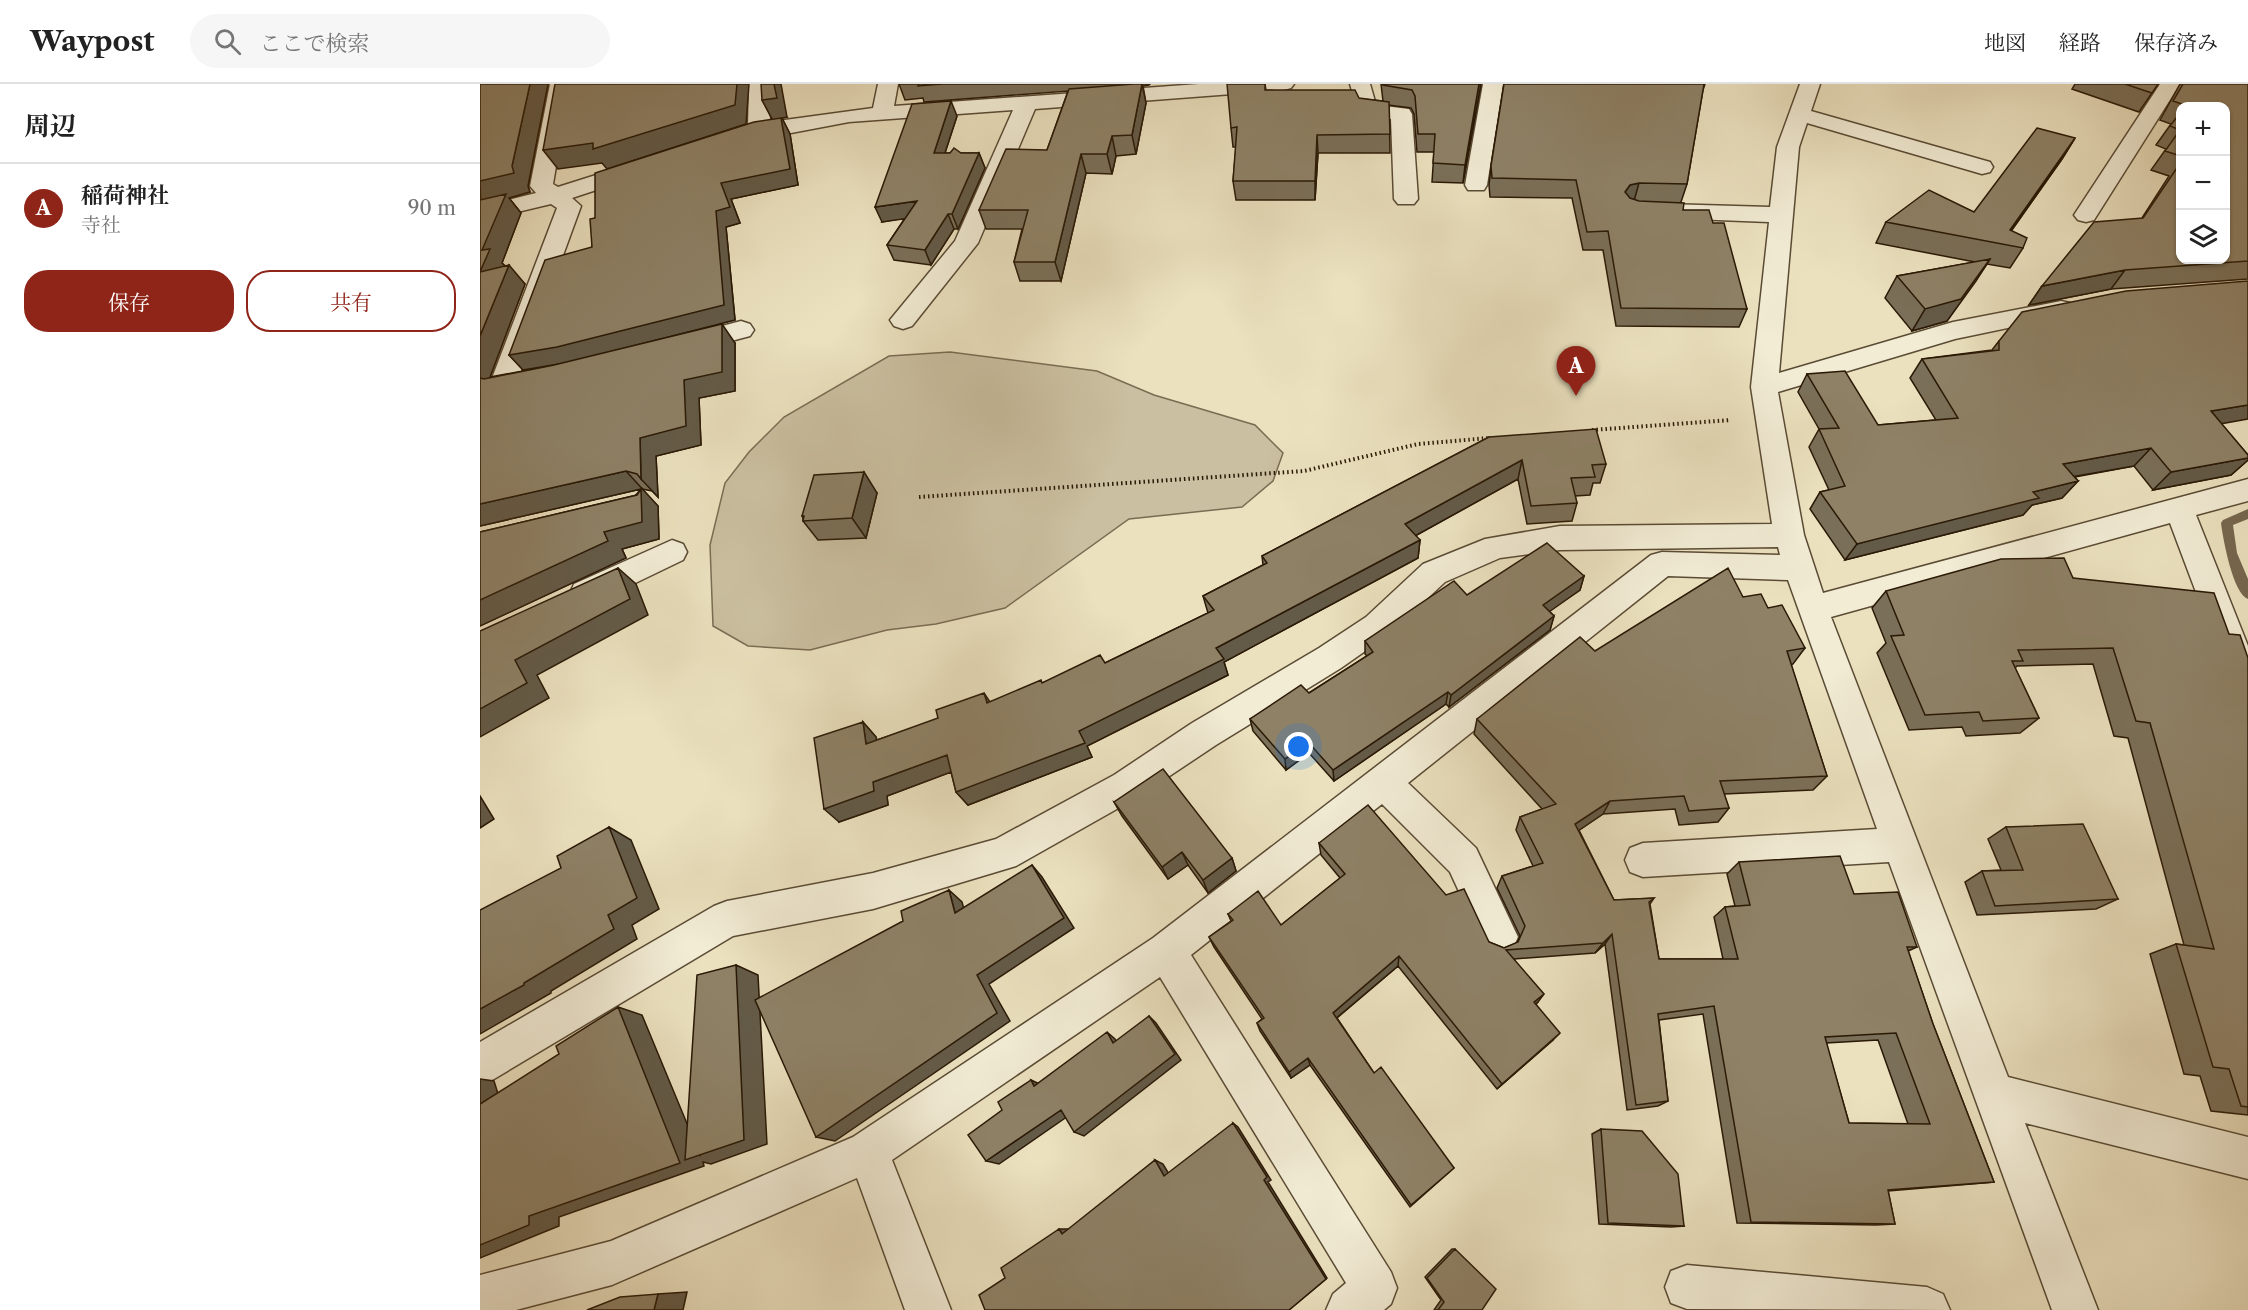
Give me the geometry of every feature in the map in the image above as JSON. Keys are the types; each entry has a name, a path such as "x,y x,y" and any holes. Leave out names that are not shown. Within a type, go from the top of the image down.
{"street":[{"path":"491,388 568,206 557,195 541,186 560,84"},
{"path":"759,84 759,130"},
{"path":"882,114 888,84"},
{"path":"725,141 759,130 849,116 1284,84"},
{"path":"1360,84 1367,110 1401,114 1406,199"},
{"path":"1476,185 1493,84"},
{"path":"1810,84 1788,147 1764,387 1789,535 1812,609 1997,1095 2075,1310"},
{"path":"2086,215 2170,84"},
{"path":"903,320 966,243 1026,104"},
{"path":"1800,114 1982,167"},
{"path":"480,214 557,195 658,163"},
{"path":"1646,210 1781,215"},
{"path":"1764,387 1953,331 2088,303"},
{"path":"662,350 741,330"},
{"path":"491,388 559,375"},
{"path":"1812,609 2248,490"},
{"path":"2179,509 2248,688"},
{"path":"480,1065 727,919 873,891 1003,854 1126,786 1204,734 1330,658 1377,626 1434,573 1496,547 1560,538 1789,535"},
{"path":"555,607 672,552"},
{"path":"480,1297 612,1263 868,1152 1166,951 1662,564 1799,568"},
{"path":"1383,781 1463,860 1499,937"},
{"path":"1643,860 1902,844"},
{"path":"1166,951 1375,1288 1348,1310"},
{"path":"1997,1095 2248,1158"},
{"path":"868,1152 928,1310"},
{"path":"1687,1287 1927,1310"}],"path":[{"path":"1585,430 1768,418"},
{"path":"919,497 1304,471 1418,444 1490,438"}],"shaded area":[{"path":"950,352 1097,371 1154,395 1255,425 1283,453 1273,481 1242,507 1129,519 1005,608 936,624 887,630 810,650 748,646 713,626 710,545 725,483 749,452 784,417 889,356"}],"building":[{"path":"480,84 530,84 512,166 514,173 480,181"},
{"path":"555,84 737,84 735,105 593,149 593,143 543,150"},
{"path":"761,84 774,84 777,98 762,100"},
{"path":"919,84 942,84 918,86"},
{"path":"1142,84 1132,135 1112,136 1107,154 1081,154 1055,262 1014,262 1028,210 979,210 1006,149 1047,150 1069,89"},
{"path":"1227,84 1265,84 1265,90 1355,90 1359,98 1389,102 1390,134 1317,135 1315,181 1233,181 1237,127 1231,128"},
{"path":"1383,84 1479,84 1465,165 1433,163 1435,134 1418,134 1415,96 1412,90"},
{"path":"1504,84 1704,84 1687,184 1639,183 1630,185 1625,192 1630,198 1639,201 1684,203 1683,210 1709,210 1713,223 1724,223 1747,309 1621,308 1608,231 1587,232 1576,180 1492,178 1491,166"},
{"path":"2125,84 2158,84 2152,93"},
{"path":"2183,84 2248,84 2248,261 2230,262 2230,102 2173,101"},
{"path":"951,101 934,153 950,153 954,148 961,153 979,153 952,214 948,214 925,250 887,245 917,201 875,207 912,104"},
{"path":"781,118 790,169 721,183 730,207 716,211 724,305 557,347 509,355 545,260 592,247 590,219 595,218 595,173 754,122"},
{"path":"2176,118 2176,128 2170,126"},
{"path":"2037,128 2075,138 2010,230 2027,238 2023,248 1886,222 1929,190 1974,212"},
{"path":"2176,136 2176,154 2165,151"},
{"path":"2176,169 2176,264 2207,264 2125,270 2042,286 2094,222 2143,218"},
{"path":"506,194 482,250 490,249 480,272 480,200"},
{"path":"1990,259 1961,299 1925,309 1897,276"},
{"path":"509,265 480,336 480,272"},
{"path":"2248,281 2248,405 2211,411 2248,455 2248,458 2171,472 2151,448 2063,464 2078,481 2033,492 2039,498 1857,544 1820,492 1845,486 1819,429 1839,428 1807,374 1845,371 1878,425 1958,418 1922,359 1999,350 1999,341 2022,312 2126,291"},
{"path":"722,324 722,372 684,380 686,426 640,438 641,479 637,474 626,471 480,504 480,378 554,365"},
{"path":"1596,429 1606,464 1592,465 1595,477 1571,478 1577,503 1531,506 1522,460 1405,524 1420,540 1216,648 1224,659 1079,731 1085,743 956,792 947,755 873,782 874,791 824,809 814,738 863,722 866,744 938,718 936,710 984,693 987,703 1041,680 1042,683 1100,655 1105,663 1214,610 1203,596 1267,563 1262,556 1489,437"},
{"path":"864,472 852,518 803,521 804,516 802,516 814,475"},
{"path":"641,489 642,522 604,532 608,541 480,600 480,532 637,495"},
{"path":"1547,543 1584,576 1543,605 1554,616 1451,695 1448,692 1333,770 1308,742 1285,759 1250,719 1301,685 1309,693 1373,652 1365,641 1454,581 1467,595"},
{"path":"2064,558 2073,578 2214,593 2229,634 2240,635 2248,658 2248,1107 2241,1106 2229,1069 2213,1067 2176,944 2214,949 2150,723 2136,721 2113,648 2018,650 2023,661 2012,661 2039,718 1983,721 1979,712 1925,715 1891,636 1904,635 1886,591 2001,559"},
{"path":"618,568 630,599 515,660 527,683 480,709 480,631"},
{"path":"1728,568 1743,597 1761,594 1768,608 1782,605 1805,648 1787,651 1827,776 1720,781 1729,808 1689,811 1684,796 1610,801 1575,824 1614,900 1654,898 1649,902 1659,959 1738,959 1725,907 1750,905 1739,862 1840,856 1854,894 1898,892 1917,947 1907,947 1933,1024 1994,1182 1888,1190 1895,1224 1751,1222 1714,1006 1658,1014 1668,1101 1636,1105 1612,934 1603,943 1506,950 1544,994 1534,1002 1560,1033 1502,1084 1399,956 1333,1013 1374,1073 1381,1067 1454,1168 1411,1205 1308,1058 1289,1072 1257,1023 1264,1018 1209,937 1233,920 1228,914 1258,891 1281,925 1345,874 1319,843 1368,805 1446,895 1464,889 1489,942 1504,948 1518,942 1525,926 1502,876 1543,863 1520,817 1556,804 1477,719 1580,637 1595,651","holes":["1896,1033 1930,1124 1849,1123 1825,1037"]},
{"path":"1163,769 1232,858 1203,880 1182,852 1162,867 1114,802"},
{"path":"2083,824 2118,899 1995,906 1982,871 2023,870 2006,827"},
{"path":"609,827 637,898 608,915 614,929 524,985 480,1009 480,910 561,868 557,856"},
{"path":"1032,865 1064,918 977,975 997,1013 816,1137 755,1000 903,921 901,911 949,890 955,913"},
{"path":"736,965 744,1140 685,1160 697,975"},
{"path":"618,1007 680,1163 529,1216 529,1225 480,1245 480,1104 559,1054 556,1046"},
{"path":"1149,1016 1175,1054 1074,1132 1061,1110 986,1161 968,1135 1002,1110 998,1102 1031,1080 1034,1086 1107,1032 1113,1043"},
{"path":"1233,1123 1267,1177 1264,1180 1326,1279 1289,1310 985,1310 979,1295 1005,1278 1001,1268 1059,1229 1062,1234 1155,1160 1164,1176"},
{"path":"1601,1129 1642,1131 1678,1174 1684,1226 1608,1223"},
{"path":"1455,1249 1496,1289 1482,1310 1438,1310 1444,1302 1427,1278"},
{"path":"658,1294 654,1310 587,1310 620,1297"}],"waterway":[{"path":"2248,514 2227,523 2231,553 2248,594"}],"place":[{"name":"稲荷神社","path":"1576,396"}]}
